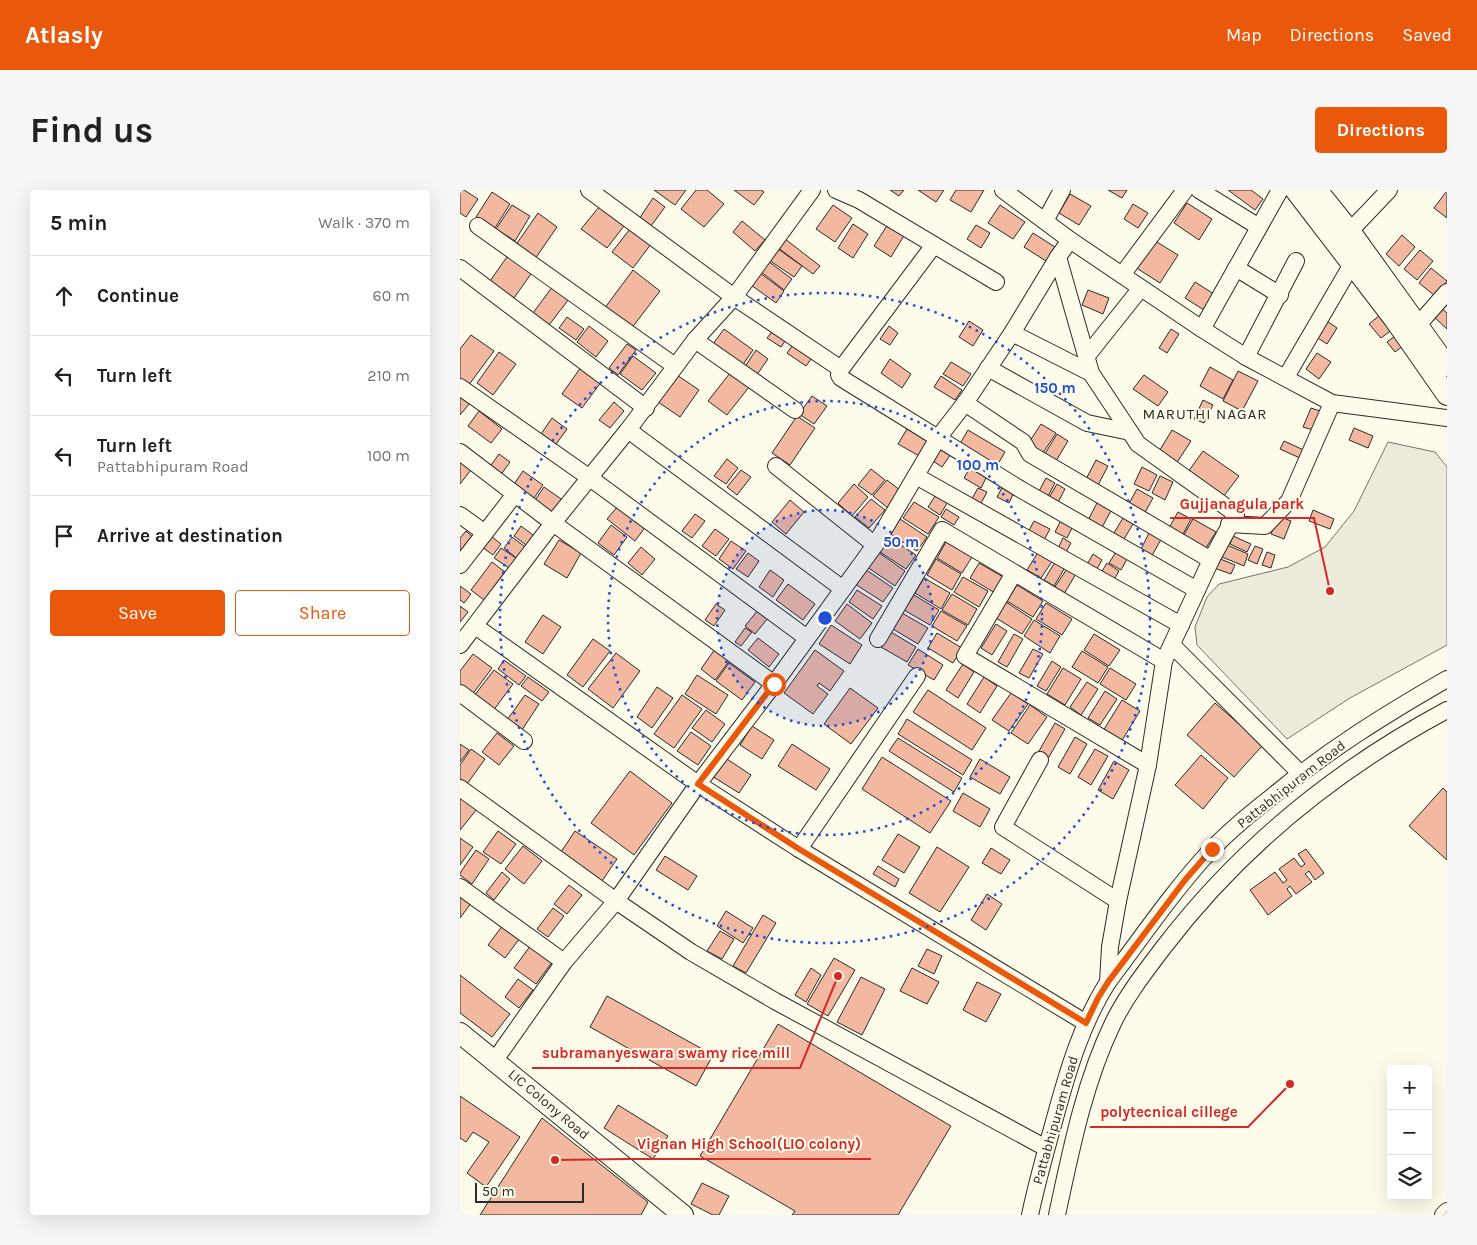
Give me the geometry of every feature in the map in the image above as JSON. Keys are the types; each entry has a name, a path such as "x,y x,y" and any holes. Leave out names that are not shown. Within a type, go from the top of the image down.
{"main road":[{"path":"1295,190 1394,319 1447,394"},
{"path":"1317,190 1350,231 1447,366"},
{"name":"LIC Colony Road","path":"460,1033 683,1215"}],"street":[{"path":"589,190 734,297 841,369"},
{"path":"460,644 553,523 646,408 695,340 734,297 812,190"},
{"path":"836,190 862,195 934,245 996,282"},
{"path":"1003,190 1070,240 1202,329 1246,357 1332,403 1447,418"},
{"path":"1045,221 1062,190"},
{"path":"1122,275 1185,190"},
{"path":"1199,190 1259,227"},
{"path":"1202,329 1280,190"},
{"path":"1350,231 1389,190"},
{"path":"478,226 675,366"},
{"path":"495,1060 564,962 616,901 698,784 774,684 875,545 938,438 965,403 1070,240"},
{"path":"934,245 841,369 839,375 841,378 1020,489 1197,590"},
{"path":"1058,257 1090,373 1138,444 1236,514 1211,560 1164,661 1148,765 1118,900 1110,947 1108,982"},
{"path":"1246,357 1280,295 1296,261"},
{"path":"1286,378 1352,264"},
{"path":"460,268 646,408"},
{"path":"1236,268 1280,295"},
{"path":"1086,357 1142,288"},
{"path":"1418,325 1447,292"},
{"path":"1012,332 1090,373"},
{"path":"695,340 795,410"},
{"path":"988,368 1087,423 1130,432"},
{"path":"460,387 590,478 807,638"},
{"path":"965,403 1023,442 1030,454 1211,560"},
{"path":"1230,524 1265,526 1290,501 1332,403"},
{"path":"628,430 843,589"},
{"path":"460,452 553,523 774,684"},
{"path":"776,466 875,545"},
{"path":"916,476 1181,625"},
{"path":"460,565 515,494"},
{"path":"460,515 484,534"},
{"path":"878,639 942,530 1164,661"},
{"path":"1014,573 965,656 1148,765"},
{"path":"474,626 698,784 799,849 1086,1023"},
{"path":"1172,645 1300,773"},
{"path":"799,849 917,676"},
{"name":"Pattabhipuram Road","path":"1030,1215 1064,1084 1086,1023 1108,982 1185,880 1212,849 1300,773 1379,718 1447,679"},
{"path":"460,693 524,741"},
{"name":"Pattabhipuram Road","path":"1057,1215 1084,1099 1103,1047 1125,1001 1166,944 1195,907 1226,873 1274,828 1361,761 1400,736 1447,710"},
{"path":"1040,760 1003,827 1118,900"},
{"path":"460,788 616,901 691,952 775,1002 1046,1148"},
{"path":"460,887 564,962"},
{"path":"1443,1215 1447,1211"}],"shaded area":[{"path":"1388,442 1435,452 1447,467 1447,645 1350,698 1287,739 1197,645 1195,627 1207,597 1219,584 1288,567 1325,547 1354,511"}],"building":[{"path":"460,190 464,190 478,199 466,217 460,213"},
{"path":"654,190 686,190 675,205"},
{"path":"696,190 707,190 724,204 704,227 681,209"},
{"path":"734,190 761,190 764,192 754,205"},
{"path":"890,190 904,190 899,196"},
{"path":"918,190 944,190 936,202"},
{"path":"956,190 984,190 971,212 950,200"},
{"path":"1108,190 1127,190 1122,198"},
{"path":"1228,190 1251,190 1263,199 1255,210"},
{"path":"492,192 510,204 495,228 476,217"},
{"path":"1447,193 1447,218 1434,208"},
{"path":"1070,194 1091,206 1079,225 1059,213"},
{"path":"653,198 665,207 648,230 637,222"},
{"path":"1187,203 1212,219 1199,240 1174,223"},
{"path":"1133,204 1148,213 1138,228 1124,219"},
{"path":"512,205 530,216 515,241 496,229"},
{"path":"833,205 852,218 835,242 816,229"},
{"path":"1000,205 1025,222 1013,239 988,223"},
{"path":"599,207 624,226 607,248 581,229"},
{"path":"538,213 557,227 535,259 515,246"},
{"path":"742,221 765,240 755,251 733,232"},
{"path":"853,224 868,234 853,258 838,248"},
{"path":"888,224 905,234 891,257 874,246"},
{"path":"976,225 990,233 981,248 967,239"},
{"path":"630,229 651,244 633,268 612,252"},
{"path":"1033,233 1055,247 1046,261 1024,247"},
{"path":"780,235 820,266 813,274 773,244"},
{"path":"1402,235 1415,247 1399,266 1386,254"},
{"path":"1152,239 1178,255 1160,283 1135,267"},
{"path":"774,246 802,266 794,277 766,258"},
{"path":"1420,250 1433,261 1417,280 1404,269"},
{"path":"509,254 533,271 514,298 490,281"},
{"path":"768,261 792,279 784,290 760,271"},
{"path":"1431,268 1447,281 1435,296 1419,283"},
{"path":"633,270 660,291 631,329 604,309"},
{"path":"760,273 784,291 776,303 751,285"},
{"path":"1195,282 1214,294 1204,310 1185,298"},
{"path":"553,286 569,299 549,325 533,313"},
{"path":"1088,290 1109,298 1103,314 1082,305"},
{"path":"1441,308 1447,313 1447,329 1433,316"},
{"path":"1380,315 1393,329 1381,338 1369,324"},
{"path":"567,317 584,329 576,340 559,328"},
{"path":"1324,319 1337,328 1327,344 1313,335"},
{"path":"969,321 983,330 973,346 959,337"},
{"path":"589,326 608,341 596,357 577,342"},
{"path":"889,326 898,333 890,345 880,339"},
{"path":"724,329 753,350 742,366 713,344"},
{"path":"774,329 787,338 781,347 767,338"},
{"path":"1171,329 1179,334 1167,353 1159,348"},
{"path":"471,335 494,351 468,386 460,380 460,349"},
{"path":"1395,336 1403,346 1395,352 1387,342"},
{"path":"795,342 814,355 806,366 787,353"},
{"path":"627,344 636,350 618,375 609,368"},
{"path":"756,350 768,359 756,376 744,368"},
{"path":"499,352 516,364 493,395 477,383"},
{"path":"1317,353 1331,362 1319,379 1306,369"},
{"path":"633,356 656,373 642,390 620,374"},
{"path":"890,359 911,374 902,388 881,373"},
{"path":"951,362 971,374 963,386 943,374"},
{"path":"581,367 601,382 582,408 562,394"},
{"path":"1210,367 1233,380 1223,399 1200,386"},
{"path":"1238,371 1258,381 1242,411 1223,401"},
{"path":"730,373 749,387 727,415 708,401"},
{"path":"677,375 699,390 680,417 658,402"},
{"path":"1144,375 1168,392 1158,406 1133,389"},
{"path":"941,376 962,390 955,400 934,387"},
{"path":"460,395 470,403 460,415"},
{"path":"812,396 827,406 814,424 799,414"},
{"path":"1203,400 1213,405 1204,423 1194,419"},
{"path":"614,402 624,411 610,428 599,420"},
{"path":"1311,408 1320,411 1313,430 1303,427"},
{"path":"479,411 502,429 491,443 468,426"},
{"path":"797,416 815,428 790,465 772,453"},
{"path":"552,418 567,429 554,447 539,437"},
{"path":"1041,424 1056,433 1043,453 1028,444"},
{"path":"1354,428 1373,436 1368,448 1349,440"},
{"path":"907,429 929,441 921,457 898,444"},
{"path":"968,430 1005,452 995,469 958,447"},
{"path":"1172,430 1191,441 1176,464 1158,453"},
{"path":"1057,434 1068,441 1054,464 1043,457"},
{"path":"1284,441 1306,451 1302,459 1280,449"},
{"path":"944,445 953,451 942,467 933,461"},
{"path":"1203,451 1239,476 1223,497 1188,472"},
{"path":"499,454 510,462 500,476 489,468"},
{"path":"727,459 738,468 726,484 714,476"},
{"path":"460,460 471,470 460,484"},
{"path":"1096,460 1108,466 1097,487 1085,481"},
{"path":"973,463 989,472 981,488 964,478"},
{"path":"1142,467 1157,475 1149,491 1134,484"},
{"path":"871,469 885,480 872,495 858,485"},
{"path":"741,470 751,477 737,495 727,487"},
{"path":"523,471 543,485 532,501 512,487"},
{"path":"1160,476 1173,482 1165,500 1152,493"},
{"path":"1046,478 1055,483 1046,500 1037,495"},
{"path":"887,480 901,491 888,508 873,496"},
{"path":"854,484 868,497 852,516 838,503"},
{"path":"1004,484 1015,490 1009,503 997,497"},
{"path":"1057,484 1065,489 1056,506 1047,501"},
{"path":"544,487 564,501 554,517 533,503"},
{"path":"978,488 987,492 978,509 969,504"},
{"path":"1137,489 1153,498 1142,518 1126,509"},
{"path":"937,493 949,500 940,515 928,507"},
{"path":"871,499 885,510 869,528 855,517"},
{"path":"790,500 804,512 786,534 772,522"},
{"path":"1098,501 1112,509 1100,531 1086,524"},
{"path":"914,502 939,517 928,534 903,518"},
{"path":"619,505 646,526 635,541 607,519"},
{"path":"946,509 959,517 954,525 941,517"},
{"path":"1313,510 1334,519 1330,529 1309,521"},
{"path":"1178,512 1191,519 1182,536 1169,528"},
{"path":"695,514 705,521 692,538 682,531"},
{"path":"1278,516 1291,521 1284,539 1271,534"},
{"path":"1123,518 1133,524 1121,544 1111,538"},
{"path":"900,519 927,537 917,551 890,534"},
{"path":"1193,519 1216,532 1204,551 1182,538"},
{"path":"1061,520 1073,526 1067,538 1055,532"},
{"path":"1034,521 1050,529 1042,544 1026,536"},
{"path":"611,525 627,537 614,555 598,543"},
{"path":"521,526 537,538 530,548 514,536"},
{"path":"715,529 729,539 716,556 702,546"},
{"path":"1151,529 1163,536 1150,559 1139,553"},
{"path":"466,531 475,539 460,553 460,538"},
{"path":"487,533 501,544 493,555 478,544"},
{"path":"1233,536 1251,544 1247,552 1230,544"},
{"path":"512,537 529,550 520,561 504,548"},
{"path":"890,538 916,555 906,569 880,552"},
{"path":"1063,538 1071,543 1065,554 1057,550"},
{"path":"559,540 581,553 567,578 544,564"},
{"path":"731,541 746,551 733,569 719,559"},
{"path":"946,542 972,557 962,573 937,558"},
{"path":"1227,545 1248,554 1244,566 1222,557"},
{"path":"1255,546 1263,549 1257,564 1248,560"},
{"path":"641,547 655,559 642,575 628,563"},
{"path":"501,548 519,560 512,570 494,558"},
{"path":"1040,549 1055,557 1041,578 1027,570"},
{"path":"878,552 905,571 895,586 867,567"},
{"path":"1116,552 1127,559 1121,570 1109,563"},
{"path":"1267,552 1275,555 1271,568 1262,565"},
{"path":"748,553 759,561 748,577 736,569"},
{"path":"1093,554 1102,560 1094,574 1085,568"},
{"path":"1218,558 1235,565 1231,574 1214,568"},
{"path":"936,559 961,574 952,590 927,575"},
{"path":"1057,559 1067,564 1054,586 1044,580"},
{"path":"492,562 505,572 484,600 471,590"},
{"path":"979,563 1005,578 995,593 970,578"},
{"path":"1107,563 1119,571 1112,583 1099,576"},
{"path":"1069,566 1077,572 1064,594 1054,588"},
{"path":"865,569 893,588 883,602 855,584"},
{"path":"770,570 784,580 773,597 759,587"},
{"path":"963,577 988,591 979,607 954,592"},
{"path":"924,578 950,593 941,609 915,593"},
{"path":"788,584 815,604 803,620 776,600"},
{"path":"1017,585 1043,601 1033,617 1007,601"},
{"path":"460,586 471,594 464,603 460,600"},
{"path":"857,590 882,606 873,619 849,602"},
{"path":"952,594 977,609 968,625 942,610"},
{"path":"914,595 939,610 930,625 904,610"},
{"path":"1006,602 1032,619 1022,634 996,618"},
{"path":"1046,603 1072,619 1062,635 1036,619"},
{"path":"716,604 725,610 714,626 705,620"},
{"path":"847,604 872,623 860,639 835,621"},
{"path":"460,606 468,612 460,622"},
{"path":"758,610 768,618 755,634 745,626"},
{"path":"941,611 967,626 957,641 932,626"},
{"path":"902,613 928,628 918,644 893,629"},
{"path":"543,615 561,627 543,654 525,642"},
{"path":"1034,620 1060,636 1050,653 1024,636"},
{"path":"996,624 1007,631 992,655 981,648"},
{"path":"831,625 862,645 850,664 819,644"},
{"path":"745,628 752,632 741,646 735,642"},
{"path":"891,632 916,647 907,662 881,647"},
{"path":"937,633 962,648 953,663 928,648"},
{"path":"1014,634 1023,639 1007,667 998,662"},
{"path":"1094,634 1120,650 1109,666 1084,650"},
{"path":"758,638 779,654 769,667 748,650"},
{"path":"593,639 610,651 583,687 567,675"},
{"path":"715,649 730,660 715,680 701,669"},
{"path":"918,649 943,665 934,680 908,665"},
{"path":"1033,649 1043,654 1029,678 1019,673"},
{"path":"815,650 844,671 830,691 819,683 817,686 828,694 813,714 784,693"},
{"path":"1082,651 1108,667 1098,683 1072,667"},
{"path":"616,653 640,671 613,708 588,689"},
{"path":"473,654 492,668 472,695 460,687 460,671"},
{"path":"504,660 526,676 519,685 498,669"},
{"path":"1052,661 1061,667 1046,691 1037,686"},
{"path":"729,663 755,682 742,700 716,681"},
{"path":"963,664 974,672 958,698 946,690"},
{"path":"1063,668 1081,679 1065,705 1047,694"},
{"path":"1110,668 1136,684 1126,700 1100,684"},
{"path":"494,670 513,684 493,711 474,696"},
{"path":"697,675 728,695 716,714 685,694"},
{"path":"528,677 549,692 542,701 521,686"},
{"path":"984,677 997,686 980,713 967,704"},
{"path":"1087,682 1098,689 1081,715 1070,707"},
{"path":"657,687 673,698 652,728 637,717"},
{"path":"850,688 878,708 851,744 824,724"},
{"path":"928,690 986,728 972,750 913,712"},
{"path":"1105,691 1117,699 1100,725 1088,718"},
{"path":"1011,693 1028,704 1009,731 992,720"},
{"path":"525,695 539,704 522,730 507,720"},
{"path":"682,695 702,709 674,748 654,734"},
{"path":"1122,700 1140,711 1121,742 1103,731"},
{"path":"1215,703 1263,745 1234,777 1187,735"},
{"path":"1030,705 1047,717 1028,744 1011,733"},
{"path":"706,710 725,724 712,742 692,728"},
{"path":"907,719 972,760 963,775 898,734"},
{"path":"1055,723 1065,729 1049,757 1039,751"},
{"path":"752,726 774,740 762,759 740,745"},
{"path":"691,732 711,746 698,765 677,751"},
{"path":"497,733 514,746 499,765 482,752"},
{"path":"1075,737 1087,744 1070,774 1058,767"},
{"path":"898,738 962,778 954,792 889,751"},
{"path":"460,744 469,750 460,762"},
{"path":"792,744 830,769 816,790 778,766"},
{"path":"471,749 485,759 467,784 460,779 460,765"},
{"path":"1095,749 1108,756 1091,785 1078,777"},
{"path":"1201,755 1228,778 1203,809 1175,785"},
{"path":"724,757 751,775 739,793 712,776"},
{"path":"882,757 951,801 930,833 862,789"},
{"path":"980,759 1010,777 1000,794 970,777"},
{"path":"1114,761 1129,770 1113,799 1098,790"},
{"path":"630,771 672,803 634,855 591,823"},
{"path":"1443,788 1447,792 1447,860 1409,826"},
{"path":"963,793 990,809 980,827 953,811"},
{"path":"460,796 477,809 460,830"},
{"path":"498,831 516,844 501,864 483,852"},
{"path":"575,831 617,859 602,881 561,852"},
{"path":"898,834 920,847 904,873 882,860"},
{"path":"460,838 473,847 460,865"},
{"path":"523,846 542,861 524,884 505,869"},
{"path":"937,847 969,867 940,912 909,893"},
{"path":"991,848 1010,860 1001,874 982,863"},
{"path":"1306,849 1324,873 1315,880 1309,871 1305,874 1312,882 1296,894 1290,886 1287,889 1292,896 1268,915 1250,890 1275,872 1283,883 1287,880 1279,869 1294,858 1301,867 1305,864 1298,854"},
{"path":"476,850 489,859 472,884 460,873"},
{"path":"665,856 697,876 688,890 656,870"},
{"path":"878,866 899,879 895,887 873,874"},
{"path":"502,872 510,879 494,900 486,893"},
{"path":"569,885 582,895 567,914 554,904"},
{"path":"460,893 472,902 460,918"},
{"path":"987,894 1002,904 986,930 971,920"},
{"path":"553,908 564,916 548,937 537,929"},
{"path":"726,911 753,928 743,943 717,926"},
{"path":"763,915 776,923 746,973 733,966"},
{"path":"503,925 520,938 505,958 488,945"},
{"path":"720,931 734,939 722,959 707,951"},
{"path":"531,945 553,961 536,984 514,968"},
{"path":"927,949 942,956 934,974 918,966"},
{"path":"834,958 855,970 828,1016 807,1004"},
{"path":"811,968 821,975 806,1002 795,995"},
{"path":"912,968 939,982 927,1004 900,991"},
{"path":"460,975 510,1014 492,1037 460,1013"},
{"path":"861,977 885,989 862,1035 837,1022"},
{"path":"518,979 533,990 519,1008 505,997"},
{"path":"977,982 1001,994 986,1022 963,1010"},
{"path":"607,996 713,1055 696,1086 590,1027"},
{"path":"778,1024 951,1126 898,1215 792,1215 795,1211 700,1156"},
{"path":"460,1096 520,1137 486,1187 467,1173 489,1142 473,1132 466,1142 460,1138"},
{"path":"618,1105 668,1136 653,1159 604,1128"},
{"path":"542,1118 648,1202 641,1215 480,1215"},
{"path":"702,1183 729,1196 719,1215 713,1215 691,1204"}],"place":[{"name":"Gujjanagula park","path":"1330,591"},
{"name":"subramanyeswara swamy rice mill","path":"838,976"},
{"name":"polytecnical cillege","path":"1290,1084"},
{"name":"Vignan High School(LIO colony)","path":"555,1160"}],"district":[{"name":"MARUTHI NAGAR","path":"1205,414"}],"route":[{"path":"774,684 698,784 799,849 1086,1023 1108,982 1185,880 1212,849"}]}
